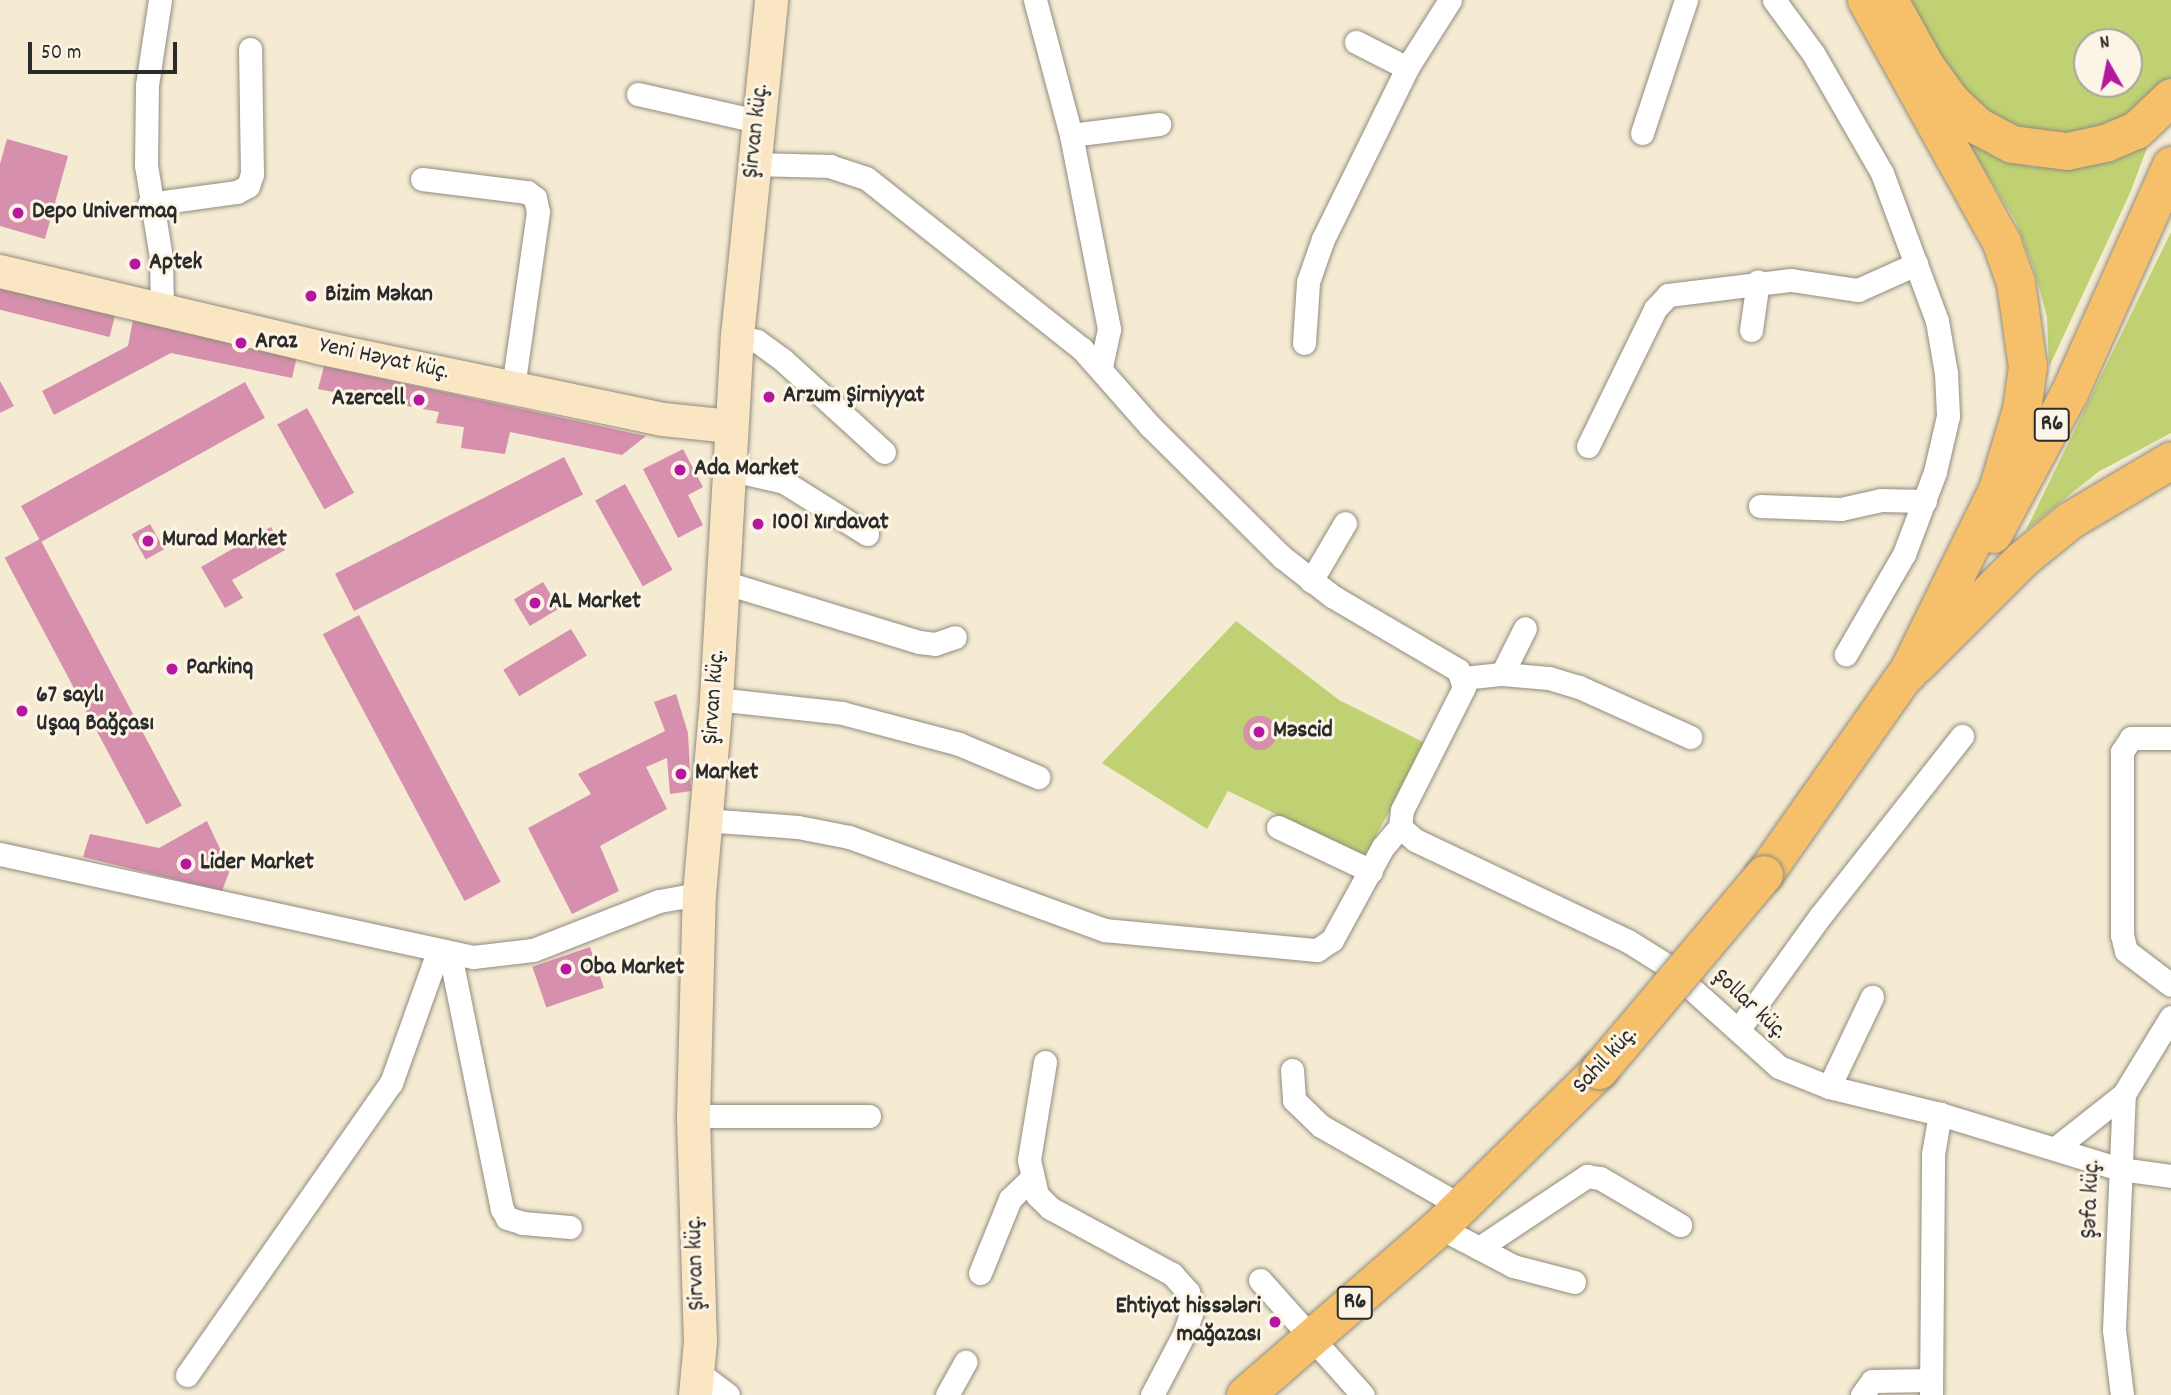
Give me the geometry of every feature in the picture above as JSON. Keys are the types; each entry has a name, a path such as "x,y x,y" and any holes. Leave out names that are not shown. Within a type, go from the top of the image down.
{"highway":[{"path":"1867,0 2002,243 2016,283 2028,367 2022,410 1998,490 1908,673"}],"main road":[{"path":"1889,0 1925,65 1951,101 1978,126 2012,144 2067,150 2105,143 2136,130 2171,97"},
{"name":"R6","path":"1908,673 2026,476 2171,165"},
{"path":"1908,673 2022,559 2115,490 2171,460"},
{"name":"Sahil küç.","path":"1251,1393 1450,1217 1599,1069 1763,874 1908,673"}],"street":[{"path":"160,0 147,85 149,204 161,258 162,307"},
{"name":"Şirvan küç.","path":"697,1384 693,1116 699,894 716,699 737,336 771,0"},
{"path":"1035,0 1071,135 1109,329 1101,368"},
{"path":"1304,343 1308,282 1323,239 1408,68 1450,0"},
{"path":"1642,133 1686,0"},
{"path":"1774,0 1813,53 1862,135 1916,264 1941,340 1948,416 1925,501 1903,554 1846,654"},
{"path":"1356,42 1408,68"},
{"path":"149,204 237,192 248,186 252,174 250,49"},
{"path":"638,94 757,121"},
{"path":"1071,135 1159,124"},
{"path":"753,164 830,166 866,178 1101,368 1150,426 1311,581 1442,660 1463,678 1502,674 1579,687 1690,737"},
{"path":"422,179 527,192 535,198 538,212 513,387"},
{"path":"1588,446 1656,309 1668,295 1758,281 1791,280 1858,290 1916,264"},
{"name":"Yeni Həyat küç.","path":"0,271 162,307 318,347 663,419 730,426"},
{"path":"1751,330 1758,281"},
{"path":"737,336 757,341 782,359 884,452"},
{"path":"728,469 783,482 867,534"},
{"path":"1760,506 1841,509 1881,500 1925,501"},
{"path":"1311,581 1345,523"},
{"path":"723,582 919,642 935,644 955,637"},
{"path":"1502,674 1525,628"},
{"path":"705,820 798,827 849,837 1104,930 1303,952 1317,950 1332,940 1371,871 1400,827 1402,810 1461,698 1463,678"},
{"path":"716,699 842,713 959,744 1038,777"},
{"path":"1738,1030 1821,915 1962,736"},
{"path":"2171,738 2131,738 2122,752 2122,935 2126,951 2171,985"},
{"path":"1278,827 1371,871"},
{"name":"Şollar küç.","path":"1400,827 1415,840 1628,941 1663,963 1779,1067 1829,1087 1940,1114 2057,1147 2120,1169 2171,1176"},
{"path":"0,854 444,953 494,957 533,950 659,901 699,894"},
{"path":"444,953 502,1209 507,1218 523,1223 570,1227"},
{"path":"187,1375 391,1083 444,953"},
{"path":"1829,1087 1872,997"},
{"name":"Şəfa küç.","path":"2122,1395 2114,1330 2124,1094 2171,1017"},
{"path":"1045,1062 1029,1160 1031,1179 1050,1208 1172,1275 1188,1292 1192,1308 1184,1334 1152,1395"},
{"path":"1292,1070 1294,1100 1321,1126 1450,1217 1479,1248 1513,1266 1574,1282"},
{"path":"2057,1147 2124,1094"},
{"path":"1862,1395 1872,1381 1931,1387 1934,1154 1940,1114"},
{"path":"693,1116 869,1116"},
{"path":"1479,1248 1587,1176 1600,1178 1680,1225"},
{"path":"980,1273 1010,1199 1031,1179"},
{"path":"1260,1280 1363,1395"},
{"path":"947,1395 965,1362"},
{"path":"697,1384 728,1395"}],"green space":[{"path":"1904,0 2171,0 2171,77 2151,104 2079,136 1996,125 1959,94"},
{"path":"2150,140 2130,193 2049,367 2047,317 2034,269 2016,222 1967,141 2006,161 2034,167 2078,167 2115,159"},
{"path":"2171,232 2171,433 2098,472 2026,530"},
{"path":"1236,621 1339,700 1427,744 1364,857 1228,791 1207,829 1102,763"}],"building":[{"path":"7,139 68,156 45,239 0,226 0,164"},
{"path":"0,285 115,314 110,337 0,310"},
{"path":"134,315 298,352 292,378 171,353 54,415 42,391 128,346"},
{"path":"324,366 646,436 622,455 510,432 505,454 461,448 464,427 436,423 439,412 318,389"},
{"path":"0,381 14,406 0,413"},
{"path":"245,382 265,418 41,542 21,506"},
{"path":"307,408 354,493 324,509 277,424"},
{"path":"683,449 703,487 688,495 703,525 678,538 643,469"},
{"path":"564,457 583,494 354,611 335,574"},
{"path":"625,484 673,570 643,586 595,500"},
{"name":"Murad Market","path":"150,524 164,549 146,560 132,534"},
{"path":"271,527 285,550 232,580 243,598 225,608 201,567"},
{"path":"40,539 182,806 146,824 5,558"},
{"path":"543,582 559,609 530,626 514,600"},
{"path":"359,615 501,882 465,901 323,634"},
{"path":"571,629 587,656 519,696 503,670"},
{"path":"676,694 688,733 691,791 670,794 667,758 646,767 667,809 600,846 619,891 572,914 528,828 591,794 578,774 665,731 654,702"},
{"path":"1260,716 1272,721 1277,733 1272,745 1260,750 1248,745 1243,733 1248,721"},
{"path":"207,821 230,870 222,891 83,857 90,834 159,848"},
{"path":"590,947 604,988 546,1008 532,967"}],"place":[{"name":"Depo Univermaq","path":"18,213"},
{"name":"Aptek","path":"135,264"},
{"name":"Bizim Məkan","path":"311,296"},
{"name":"Araz","path":"241,343"},
{"name":"Arzum Şirniyyat","path":"769,397"},
{"name":"Azercell","path":"419,400"},
{"name":"Ada Market","path":"680,470"},
{"name":"1001 Xırdavat","path":"758,524"},
{"name":"Murad Market","path":"148,541"},
{"name":"AL Market","path":"535,603"},
{"name":"Parkinq","path":"172,669"},
{"name":"67 saylı Uşaq Bağçası","path":"22,711"},
{"name":"Məscid","path":"1259,732"},
{"name":"Market","path":"681,774"},
{"name":"Lider Market","path":"186,864"},
{"name":"Oba Market","path":"566,969"},
{"name":"Ehtiyat hissələri mağazası","path":"1275,1322"}]}
